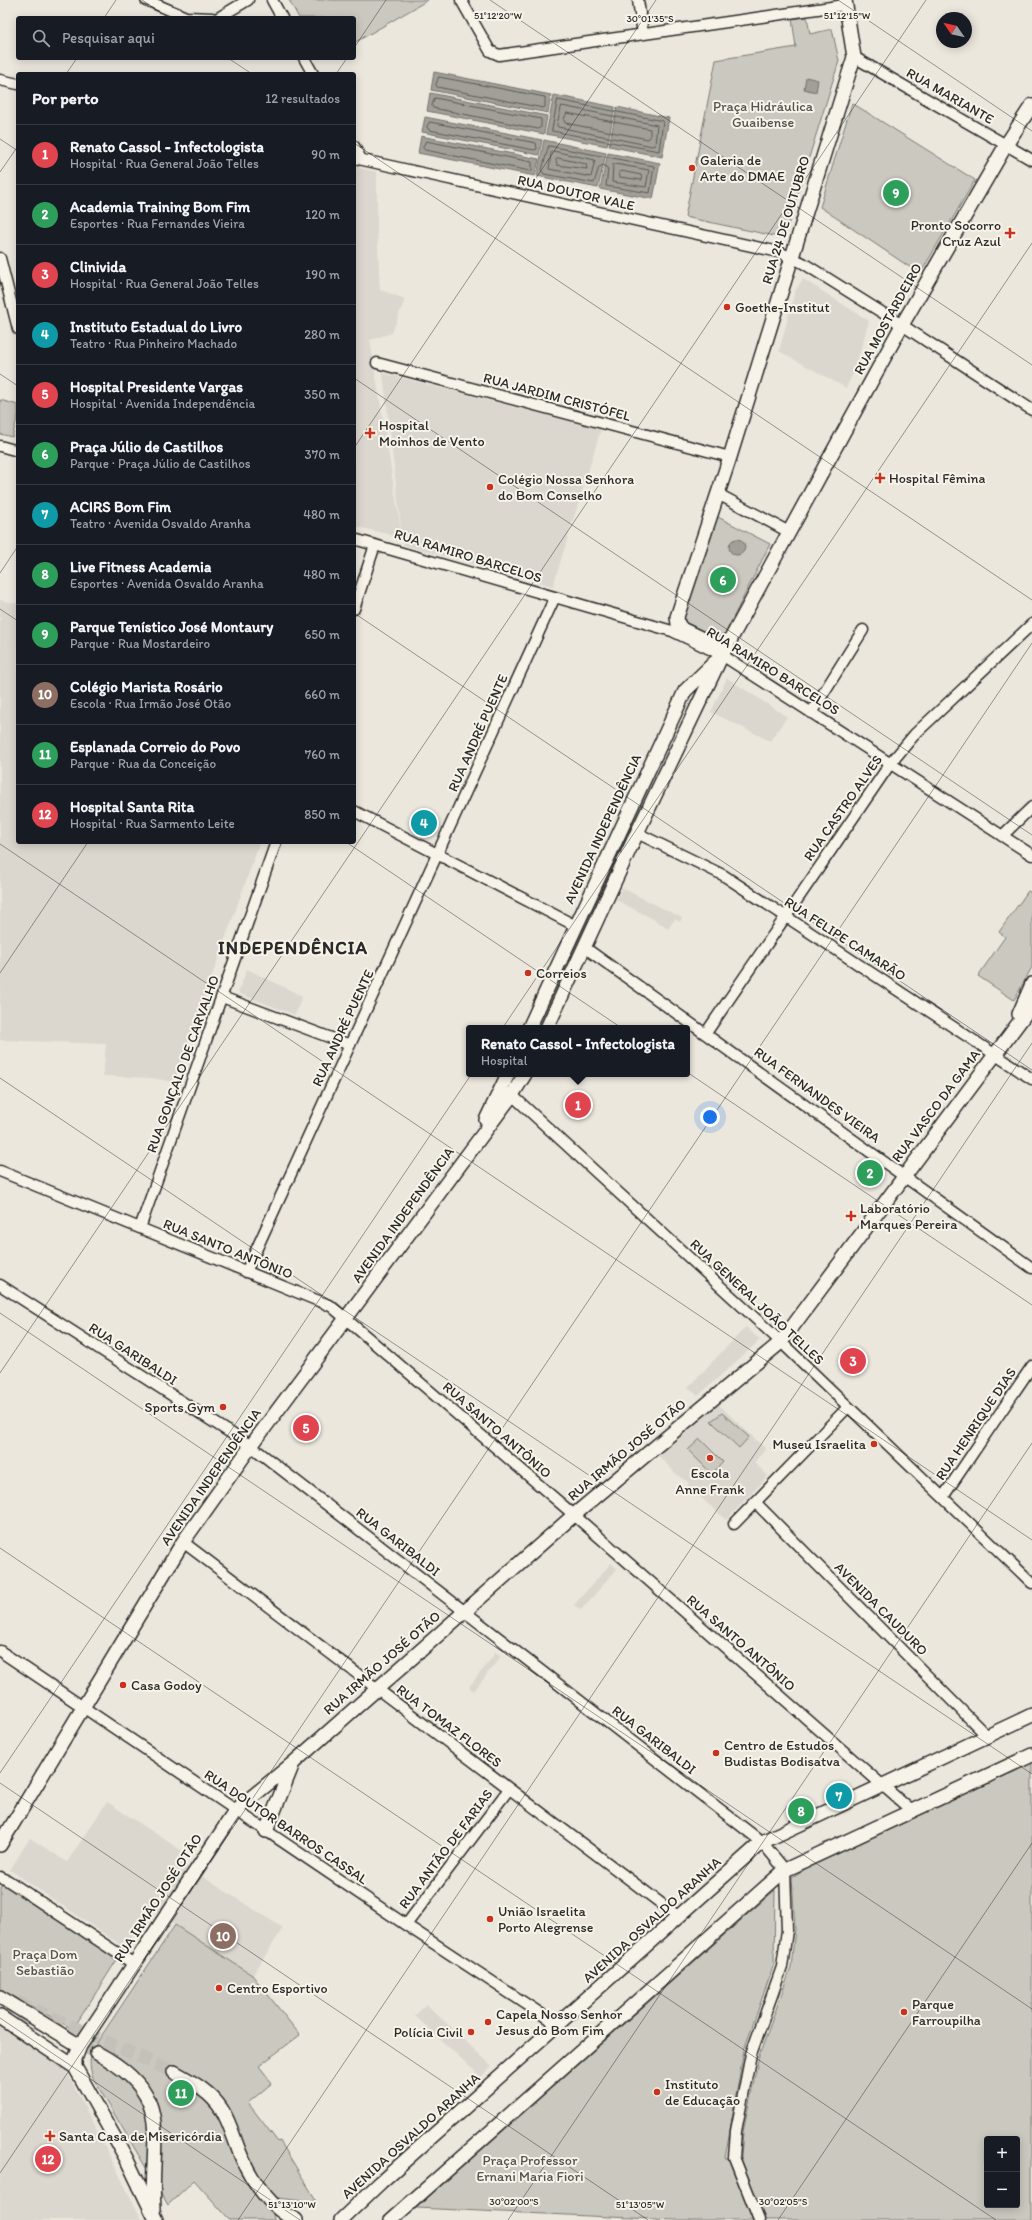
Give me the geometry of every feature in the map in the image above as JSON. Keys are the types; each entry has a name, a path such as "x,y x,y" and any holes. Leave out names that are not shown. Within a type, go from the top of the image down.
{"main road":[{"name":"RUA 24 DE OUTUBRO","path":"677,617 730,457 854,57 845,2"},
{"name":"RUA MOSTARDEIRO","path":"789,532 902,325 1006,145 1032,105"},
{"name":"AVENIDA INDEPENDÊNCIA","path":"548,1025 637,833 722,655 789,532"},
{"name":"RUA RAMIRO BARCELOS","path":"677,617 678,624 682,629 713,644 720,644 731,639"},
{"name":"AVENIDA INDEPENDÊNCIA","path":"530,1025 685,691 722,655"},
{"path":"1011,1032 1032,984"},
{"name":"RUA VASCO DA GAMA","path":"781,1342 994,1054 1032,1005"},
{"name":"AVENIDA INDEPENDÊNCIA","path":"475,1144 507,1077"},
{"name":"AVENIDA INDEPENDÊNCIA","path":"0,1845 183,1542 251,1446 512,1095 523,1077"},
{"name":"RUA IRMÃO JOSÉ OTÃO","path":"75,2067 75,2059 80,2046 236,1810 292,1764 376,1688 466,1612 574,1515 781,1342"},
{"name":"AVENIDA OSVALDO ARANHA","path":"341,2220 381,2182 762,1842 1032,1715"},
{"path":"391,2220 405,2216 785,1870 1032,1755"},
{"path":"266,1831 292,1764"},
{"path":"0,1997 80,2046"},
{"path":"0,2017 75,2067 126,2158 156,2220"},
{"path":"67,2039 79,2040 88,2034"},
{"path":"97,2053 113,2061 132,2076 144,2091 152,2107 154,2125 154,2209 156,2220"},
{"path":"174,2072 196,2085 212,2097 222,2111 243,2160 260,2188 278,2214 296,2220"}],"street":[{"path":"146,0 184,16"},
{"path":"221,16 248,0"},
{"path":"272,0 281,16"},
{"path":"461,0 490,51 494,54 643,34 845,2"},
{"path":"638,0 643,34"},
{"name":"RUA MARIANTE","path":"854,57 1032,160"},
{"path":"305,60 312,72"},
{"path":"0,80 16,84"},
{"name":"RUA DOUTOR VALE","path":"357,158 779,252 791,257 902,325 1031,407"},
{"path":"0,258 16,321"},
{"name":"RUA JARDIM CRISTÓFEL","path":"377,363 730,457"},
{"path":"0,446 16,450"},
{"path":"718,494 789,532"},
{"name":"RUA RAMIRO BARCELOS","path":"356,540 554,599 672,631 722,655 1032,855"},
{"path":"356,603 375,545"},
{"name":"RUA ANDRÉ PUENTE","path":"246,1272 439,854 554,599"},
{"path":"672,631 677,617"},
{"name":"RUA CASTRO ALVES","path":"706,1033 890,764 915,734 1032,624"},
{"path":"811,713 863,630"},
{"path":"1002,836 1032,807"},
{"path":"356,811 576,926"},
{"name":"RUA FELIPE CAMARÃO","path":"637,833 722,875 1032,1079"},
{"name":"RUA GONÇALO DE CARVALHO","path":"140,1228 275,844"},
{"name":"RUA FERNANDES VIEIRA","path":"584,947 1032,1268"},
{"path":"222,997 350,1045"},
{"name":"RUA GENERAL JOÃO TELLES","path":"512,1095 781,1342 1032,1583"},
{"name":"RUA SANTO ANTÔNIO","path":"0,1171 331,1306 347,1318 574,1515 912,1812"},
{"name":"RUA GARIBALDI","path":"0,1285 251,1446 762,1842 785,1870"},
{"name":"RUA HENRIQUE DIAS","path":"943,1497 1032,1366"},
{"path":"734,1524 848,1407"},
{"name":"AVENIDA CAUDURO","path":"755,1502 987,1736"},
{"name":"RUA TOMAZ FLORES","path":"183,1542 679,1917"},
{"name":"RUA DOUTOR BARROS CASSAL","path":"0,1651 406,1925 558,2025"},
{"name":"RUA ANTÃO DE FARIAS","path":"406,1925 509,1789"},
{"path":"759,2220 734,2157 736,2131 751,2054 782,1967 787,1930 785,1870"},
{"path":"0,1877 7,1880 134,1964"}],"shaded area":[{"name":"Colégio Nossa Senhora do Bom Conselho","path":"356,167 377,172 377,227 380,290 405,299 392,333 370,340 402,536 383,373 601,429 553,586 404,545 403,538 356,526"},
{"path":"803,279 869,321 854,372 846,388 779,351 795,291"},
{"path":"0,600 16,604 16,844 259,844 174,1082 151,1078 103,1076 106,1044 0,1040"},
{"path":"727,678 787,717 770,741 711,712"},
{"path":"622,888 682,918 680,922 675,919 668,929 655,920 616,900"},
{"path":"247,969 302,996 295,1015 238,993"},
{"path":"746,1327 760,1340 698,1396 688,1387"},
{"name":"Escola Anne Frank","path":"718,1404 766,1449 754,1462 768,1476 726,1520 687,1485 689,1483 677,1475 657,1454"},
{"path":"611,1563 617,1569 581,1610 574,1605"},
{"path":"496,1652 501,1656 474,1691 469,1687"},
{"path":"107,1802 187,1854 181,1863 283,1928 253,1975 300,2035 175,1924 151,1909 125,1948 10,1870 30,1838 67,1862"},
{"path":"426,2004 492,2066 481,2077 415,2016"},
{"name":"Santa Casa de Misericórdia","path":"0,2026 65,2068 142,2220 0,2220"}],"green space":[{"path":"289,0 428,0 356,42 356,16 298,16"},
{"name":"Praça Hidráulica Guaibense","path":"807,17 810,34 832,29 839,61 784,238 685,217 716,60 796,47 792,19"},
{"path":"852,103 975,180 920,274 820,207"},
{"path":"0,400 16,404 16,422 12,437 0,434"},
{"path":"716,516 770,544 725,634 715,640 686,626 682,615"},
{"path":"1028,891 1032,893 1032,967 1014,1000 978,976 1005,937 999,932"},
{"path":"722,1413 749,1437 739,1448 711,1421"},
{"path":"700,1439 723,1462 712,1474 688,1450"},
{"name":"Parque Farroupilha","path":"1032,1763 1032,2220 675,2220 416,2208 775,1890 774,1964 744,2050 725,2158 741,2157 743,2132 759,2056 791,1968 795,1928 792,1877 807,1868"},
{"name":"Praça Dom Sebastião","path":"6,1883 118,1958 73,2029 0,1989 0,1886"},
{"path":"175,1925 252,1975 300,2035 259,2066 272,2083 248,2103 278,2142 280,2141 316,2200 310,2202 272,2197 274,2220 230,2220 194,2180 168,2205 93,2078 90,2062 94,2047"}],"water":[{"path":"434,72 551,95 548,113 431,90"},
{"path":"806,77 818,80 816,92 804,89"},
{"path":"430,93 547,116 544,134 427,111"},
{"path":"554,95 615,107 607,146 546,134"},
{"path":"617,107 669,118 662,157 609,146"},
{"path":"425,117 542,140 539,155 422,132"},
{"path":"421,136 539,159 535,176 418,153"},
{"path":"544,140 606,153 598,188 537,176"},
{"path":"608,153 660,163 653,199 600,189"},
{"path":"734,539 740,539 745,544 743,553 740,555 734,555 729,550 729,544"}],"tunnel":[{"path":"17,2002 174,2072"},
{"path":"0,2008 37,2025"},
{"path":"71,2040 97,2053"}],"place":[{"name":"Galeria de Arte do DMAE","path":"692,168"},
{"name":"Parque Tenístico José Montaury","path":"896,193"},
{"name":"Pronto Socorro Cruz Azul","path":"1010,233"},
{"name":"Goethe-Institut","path":"727,307"},
{"name":"Hospital Moinhos de Vento","path":"370,433"},
{"name":"Hospital Fêmina","path":"880,478"},
{"name":"Colégio Nossa Senhora do Bom Conselho","path":"490,487"},
{"name":"Praça Júlio de Castilhos","path":"723,580"},
{"name":"Instituto Estadual do Livro","path":"424,823"},
{"name":"Correios","path":"528,973"},
{"name":"Renato Cassol - Infectologista","path":"578,1105"},
{"name":"Academia Training Bom Fim","path":"870,1173"},
{"name":"Laboratório Marques Pereira","path":"851,1216"},
{"name":"Clinivida","path":"853,1361"},
{"name":"Sports Gym","path":"223,1407"},
{"name":"Hospital Presidente Vargas","path":"306,1428"},
{"name":"Museu Israelita","path":"874,1444"},
{"name":"Escola Anne Frank","path":"710,1458"},
{"name":"Casa Godoy","path":"123,1685"},
{"name":"Centro de Estudos Budistas Bodisatva","path":"716,1753"},
{"name":"ACIRS Bom Fim","path":"839,1796"},
{"name":"Live Fitness Academia","path":"801,1811"},
{"name":"União Israelita Porto Alegrense","path":"490,1919"},
{"name":"Colégio Marista Rosário","path":"223,1936"},
{"name":"Centro Esportivo","path":"219,1988"},
{"name":"Parque Farroupilha","path":"904,2012"},
{"name":"Capela Nosso Senhor Jesus do Bom Fim","path":"488,2022"},
{"name":"Polícia Civil","path":"471,2032"},
{"name":"Instituto de Educação","path":"657,2092"},
{"name":"Esplanada Correio do Povo","path":"181,2093"},
{"name":"Santa Casa de Misericórdia","path":"50,2136"},
{"name":"Hospital Santa Rita","path":"48,2159"}],"district":[{"name":"INDEPENDÊNCIA","path":"293,948"}],"park label":[{"name":"Praça Professor Ernani Maria Fiori","path":"530,2168"}]}
